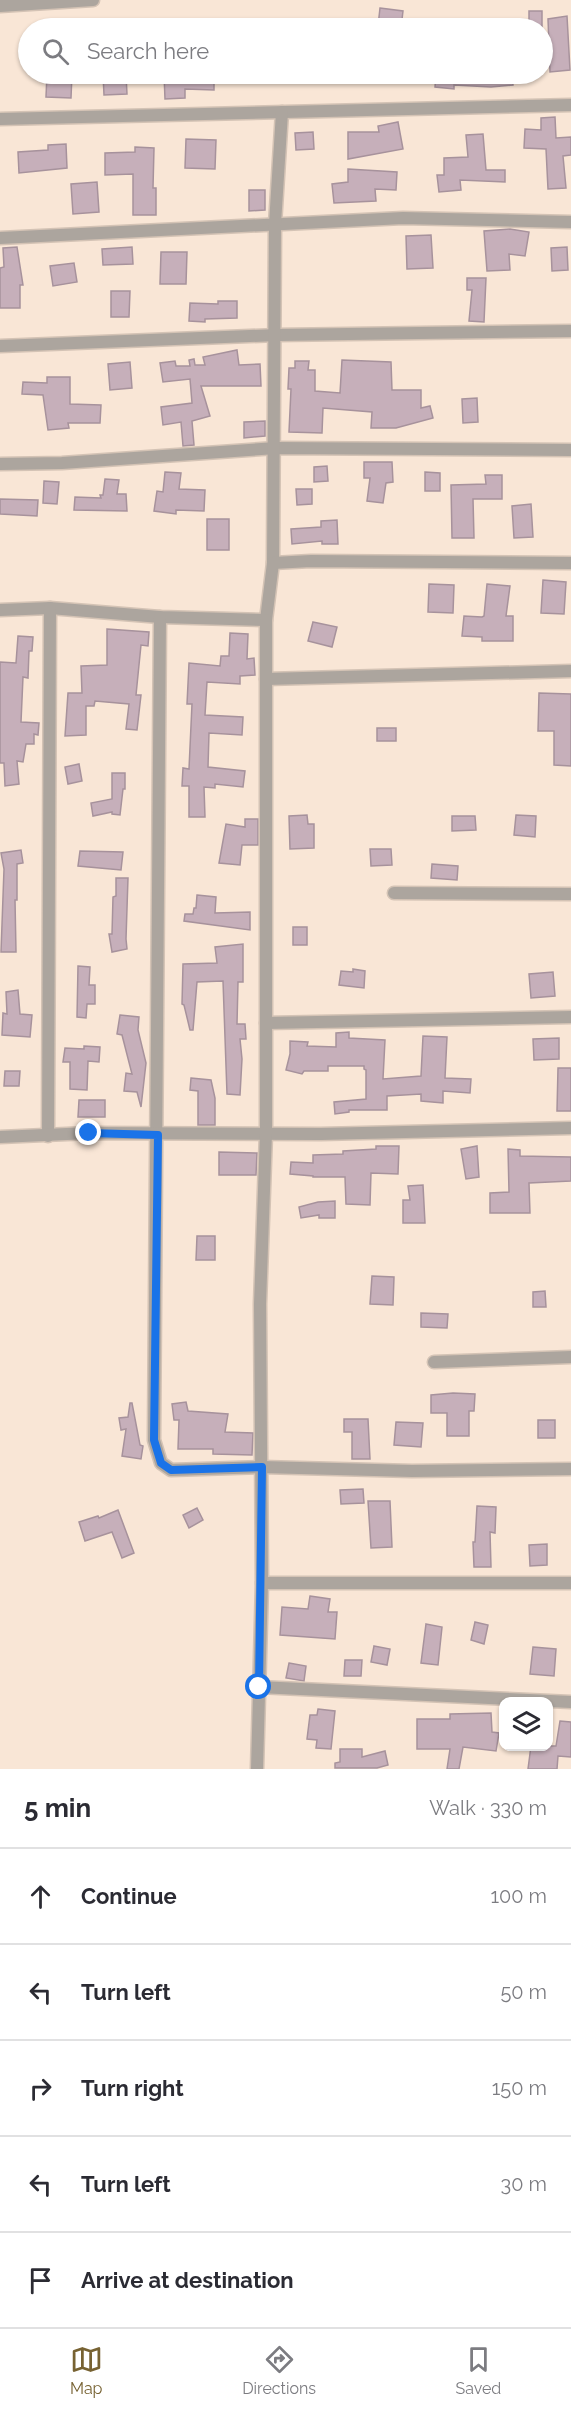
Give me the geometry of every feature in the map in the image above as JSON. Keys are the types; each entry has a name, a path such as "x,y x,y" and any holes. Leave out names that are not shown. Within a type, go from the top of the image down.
{"street":[{"path":"0,6 93,0"},
{"path":"0,119 571,105"},
{"path":"257,1769 262,1583 261,1304 266,1133 266,620 273,563 276,448 273,335 275,224 282,112"},
{"path":"0,238 403,218 571,222"},
{"path":"0,346 273,335 571,331"},
{"path":"0,464 62,463 276,448 571,450"},
{"path":"273,563 311,561 571,562"},
{"path":"0,610 50,608 160,617 266,620"},
{"path":"48,1136 50,608"},
{"path":"160,617 154,1440 161,1463 171,1470 262,1467 412,1472 571,1469"},
{"path":"266,679 571,671"},
{"path":"394,893 571,894"},
{"path":"266,1023 571,1017"},
{"path":"0,1137 89,1133 321,1134 571,1128"},
{"path":"434,1362 571,1357"},
{"path":"262,1583 571,1583"},
{"path":"259,1687 571,1702"}],"building":[{"path":"380,8 403,11 402,18 379,18"},
{"path":"529,11 542,11 542,18 529,18"},
{"path":"567,16 570,70 553,72 553,18"},
{"path":"47,84 72,84 71,98 46,97"},
{"path":"103,84 126,84 127,94 104,95"},
{"path":"164,84 214,84 214,90 185,89 185,98 165,99"},
{"path":"435,84 513,85 491,87 454,85 454,89 435,87"},
{"path":"555,117 556,138 571,137 571,155 563,156 566,188 548,189 546,149 524,148 525,129 541,130 541,118"},
{"path":"398,122 403,149 348,159 348,132 379,132 378,126"},
{"path":"313,132 314,149 296,150 295,133"},
{"path":"483,134 486,170 505,170 505,182 460,180 461,190 439,192 437,175 444,175 444,158 468,157 466,135"},
{"path":"186,139 216,140 215,169 185,168"},
{"path":"66,144 67,168 19,173 18,152 48,150 48,145"},
{"path":"135,147 154,148 153,188 156,188 156,215 133,215 133,174 105,175 105,153 135,152"},
{"path":"348,169 397,172 396,190 375,189 376,201 334,203 332,184 348,182"},
{"path":"97,182 99,212 73,214 71,184"},
{"path":"249,190 265,190 265,210 249,211"},
{"path":"510,229 529,232 525,256 509,254 510,270 487,271 484,231"},
{"path":"431,235 433,268 407,269 406,236"},
{"path":"17,247 23,285 20,285 20,308 0,308 0,268 4,267 3,248"},
{"path":"132,247 133,264 103,265 102,249"},
{"path":"567,247 568,270 552,271 551,248"},
{"path":"161,252 187,252 186,284 160,284"},
{"path":"74,263 77,282 53,286 50,266"},
{"path":"467,278 486,278 484,322 469,321 472,290 467,290"},
{"path":"111,291 130,291 129,317 111,317"},
{"path":"218,301 237,301 237,318 205,319 205,322 189,321 190,303 218,304"},
{"path":"237,350 239,365 260,364 261,386 201,386 210,416 192,421 194,445 183,446 181,422 163,425 161,407 192,403 190,379 163,382 160,363 175,361 176,366 190,366 189,360 194,359 195,365 205,365 203,357"},
{"path":"342,360 391,362 392,390 421,390 421,408 430,406 433,418 396,428 371,428 372,412 323,408 322,433 289,432 291,389 288,389 289,368 295,368 295,361 309,361 308,370 315,370 315,391 340,393"},
{"path":"130,362 132,388 110,390 108,364"},
{"path":"47,377 70,377 70,404 101,405 100,423 68,423 69,428 48,430 43,395 22,394 23,382 47,383"},
{"path":"477,398 478,422 463,423 462,399"},
{"path":"265,421 265,436 244,438 244,422"},
{"path":"364,462 392,462 393,482 386,483 383,503 367,501 370,478 364,478"},
{"path":"327,466 328,481 314,482 314,467"},
{"path":"165,472 181,473 179,489 205,490 204,511 176,510 176,514 154,511 157,491 163,492"},
{"path":"425,472 440,473 440,491 425,491"},
{"path":"485,475 502,475 502,499 473,499 474,538 452,538 451,485 486,484"},
{"path":"105,479 119,480 117,494 126,494 127,511 74,510 75,497 101,498"},
{"path":"44,481 59,482 57,504 43,503"},
{"path":"296,489 312,489 312,504 297,505"},
{"path":"0,499 38,500 37,516 0,514"},
{"path":"531,504 533,537 514,538 512,506"},
{"path":"207,519 229,519 229,550 207,550"},
{"path":"337,520 338,544 322,544 322,541 292,544 291,529 321,527 321,521"},
{"path":"543,580 566,582 564,614 541,613"},
{"path":"429,584 454,585 453,613 428,612"},
{"path":"487,584 510,586 506,616 513,616 513,641 482,641 482,637 462,636 464,616 484,616"},
{"path":"313,622 337,627 332,647 308,641"},
{"path":"107,629 149,632 148,646 141,645 136,695 141,695 137,730 126,729 129,704 95,701 94,706 86,706 86,735 65,736 68,693 82,693 81,666 107,665"},
{"path":"230,633 248,634 247,659 254,658 255,675 240,676 240,684 207,682 205,715 243,717 242,735 209,733 208,767 245,771 243,787 215,784 215,788 204,787 205,817 189,817 189,786 182,786 183,768 189,769 192,704 187,704 189,663 220,666 221,656 229,656"},
{"path":"18,636 33,637 32,651 29,651 28,678 23,677 21,722 39,723 38,735 34,734 34,744 26,744 23,762 17,761 19,784 5,786 4,763 0,763 0,662 16,663"},
{"path":"539,693 571,694 571,766 554,765 554,731 538,731"},
{"path":"377,728 396,728 396,741 377,741"},
{"path":"79,764 82,781 68,784 65,767"},
{"path":"112,773 125,773 125,789 123,789 120,815 112,814 112,812 93,816 91,803 112,799"},
{"path":"307,815 308,824 314,824 314,848 290,849 289,816"},
{"path":"516,815 536,816 535,837 514,835"},
{"path":"452,816 475,816 476,830 452,831"},
{"path":"245,819 258,819 258,845 242,845 240,865 219,863 226,824 245,827"},
{"path":"370,849 391,849 392,865 371,866"},
{"path":"21,850 23,863 17,864 17,900 15,900 16,952 1,952 4,869 1,853"},
{"path":"80,851 123,852 121,870 78,866"},
{"path":"432,864 458,866 457,880 431,878"},
{"path":"116,878 128,878 127,949 112,952 109,934 112,934"},
{"path":"197,895 216,897 215,913 250,912 250,930 184,921 185,914 193,914 196,908"},
{"path":"293,927 307,927 307,945 293,945"},
{"path":"243,944 243,982 238,982 237,1024 245,1024 246,1039 240,1039 242,1059 240,1095 227,1094 223,981 197,982 193,1030 190,1030 182,1004 183,964 217,963 215,947"},
{"path":"78,966 90,967 89,985 95,985 95,1004 87,1004 86,1018 77,1017"},
{"path":"353,969 365,971 364,988 339,985 341,971 353,972"},
{"path":"553,972 555,996 531,998 529,974"},
{"path":"18,990 20,1014 32,1015 30,1037 2,1035 3,1013 7,1014 6,992"},
{"path":"120,1015 139,1017 138,1030 146,1063 141,1107 137,1092 124,1091 126,1073 132,1074 122,1035 117,1034"},
{"path":"349,1032 349,1038 385,1040 383,1079 421,1076 423,1036 447,1037 445,1078 471,1079 470,1093 443,1091 443,1103 421,1101 421,1094 387,1096 387,1110 349,1110 349,1112 335,1114 334,1102 366,1099 364,1066 328,1066 328,1071 304,1071 302,1074 286,1070 290,1041 308,1042 307,1046 336,1047 336,1033"},
{"path":"559,1038 559,1059 534,1060 533,1039"},
{"path":"84,1046 100,1047 99,1062 88,1061 87,1090 70,1089 70,1062 63,1062 65,1048 84,1049"},
{"path":"558,1068 571,1068 571,1111 557,1111"},
{"path":"5,1071 20,1071 19,1086 4,1086"},
{"path":"191,1078 211,1080 215,1098 215,1125 198,1125 198,1091 190,1090"},
{"path":"79,1100 105,1100 105,1117 78,1117"},
{"path":"376,1146 399,1146 398,1174 371,1173 370,1205 346,1204 345,1177 290,1174 291,1162 313,1163 313,1155 343,1154 343,1151 376,1149"},
{"path":"477,1146 479,1177 466,1179 461,1149"},
{"path":"508,1149 520,1150 520,1156 571,1157 571,1181 529,1183 530,1213 490,1213 490,1193 509,1192"},
{"path":"219,1152 257,1153 256,1175 219,1175"},
{"path":"423,1185 425,1223 403,1223 403,1200 410,1200 408,1186"},
{"path":"335,1201 335,1218 319,1218 319,1215 301,1218 299,1207 318,1202"},
{"path":"197,1236 215,1236 215,1260 196,1260"},
{"path":"372,1276 394,1277 393,1305 370,1304"},
{"path":"545,1291 546,1307 533,1307 533,1292"},
{"path":"421,1313 448,1314 447,1328 421,1327"},
{"path":"475,1394 474,1411 469,1411 469,1436 447,1436 447,1413 431,1413 431,1395"},
{"path":"186,1402 188,1411 228,1414 225,1432 253,1433 252,1455 213,1454 213,1449 178,1449 179,1420 174,1420 172,1404"},
{"path":"130,1403 132,1403 140,1445 143,1446 141,1459 122,1456 126,1429 121,1430 119,1418 128,1417"},
{"path":"344,1419 368,1419 370,1459 352,1459 352,1432 344,1432"},
{"path":"538,1420 555,1420 555,1438 538,1438"},
{"path":"396,1422 423,1423 421,1447 394,1445"},
{"path":"363,1489 364,1503 341,1504 340,1490"},
{"path":"368,1501 390,1501 392,1547 371,1548"},
{"path":"477,1506 496,1507 495,1533 490,1532 491,1567 474,1567 473,1542 475,1542"},
{"path":"197,1508 203,1520 189,1528 183,1515"},
{"path":"118,1510 134,1553 122,1558 112,1532 85,1541 79,1522 98,1516 99,1518"},
{"path":"547,1544 547,1565 530,1566 529,1545"},
{"path":"310,1596 330,1599 328,1612 337,1612 335,1639 280,1635 282,1607 308,1609"},
{"path":"475,1622 488,1625 484,1644 471,1640"},
{"path":"426,1624 442,1627 438,1665 421,1663"},
{"path":"374,1646 390,1649 387,1665 371,1662"},
{"path":"533,1647 556,1649 554,1676 530,1674"},
{"path":"345,1660 362,1660 361,1676 344,1676"},
{"path":"289,1663 306,1666 304,1681 286,1678"},
{"path":"318,1709 335,1711 331,1749 316,1748 317,1740 307,1739 310,1715 317,1715"},
{"path":"491,1713 492,1732 499,1733 496,1751 463,1747 459,1769 447,1769 450,1749 417,1749 417,1719 450,1719 450,1714"},
{"path":"560,1721 571,1722 571,1757 558,1756 557,1769 528,1769 530,1751 553,1751 553,1746 556,1746"},
{"path":"340,1749 362,1749 362,1757 385,1751 388,1765 377,1768 335,1768 335,1763 340,1762"}],"route":[{"path":"89,1133 158,1135 154,1440 161,1463 171,1470 262,1467 259,1687"}]}
